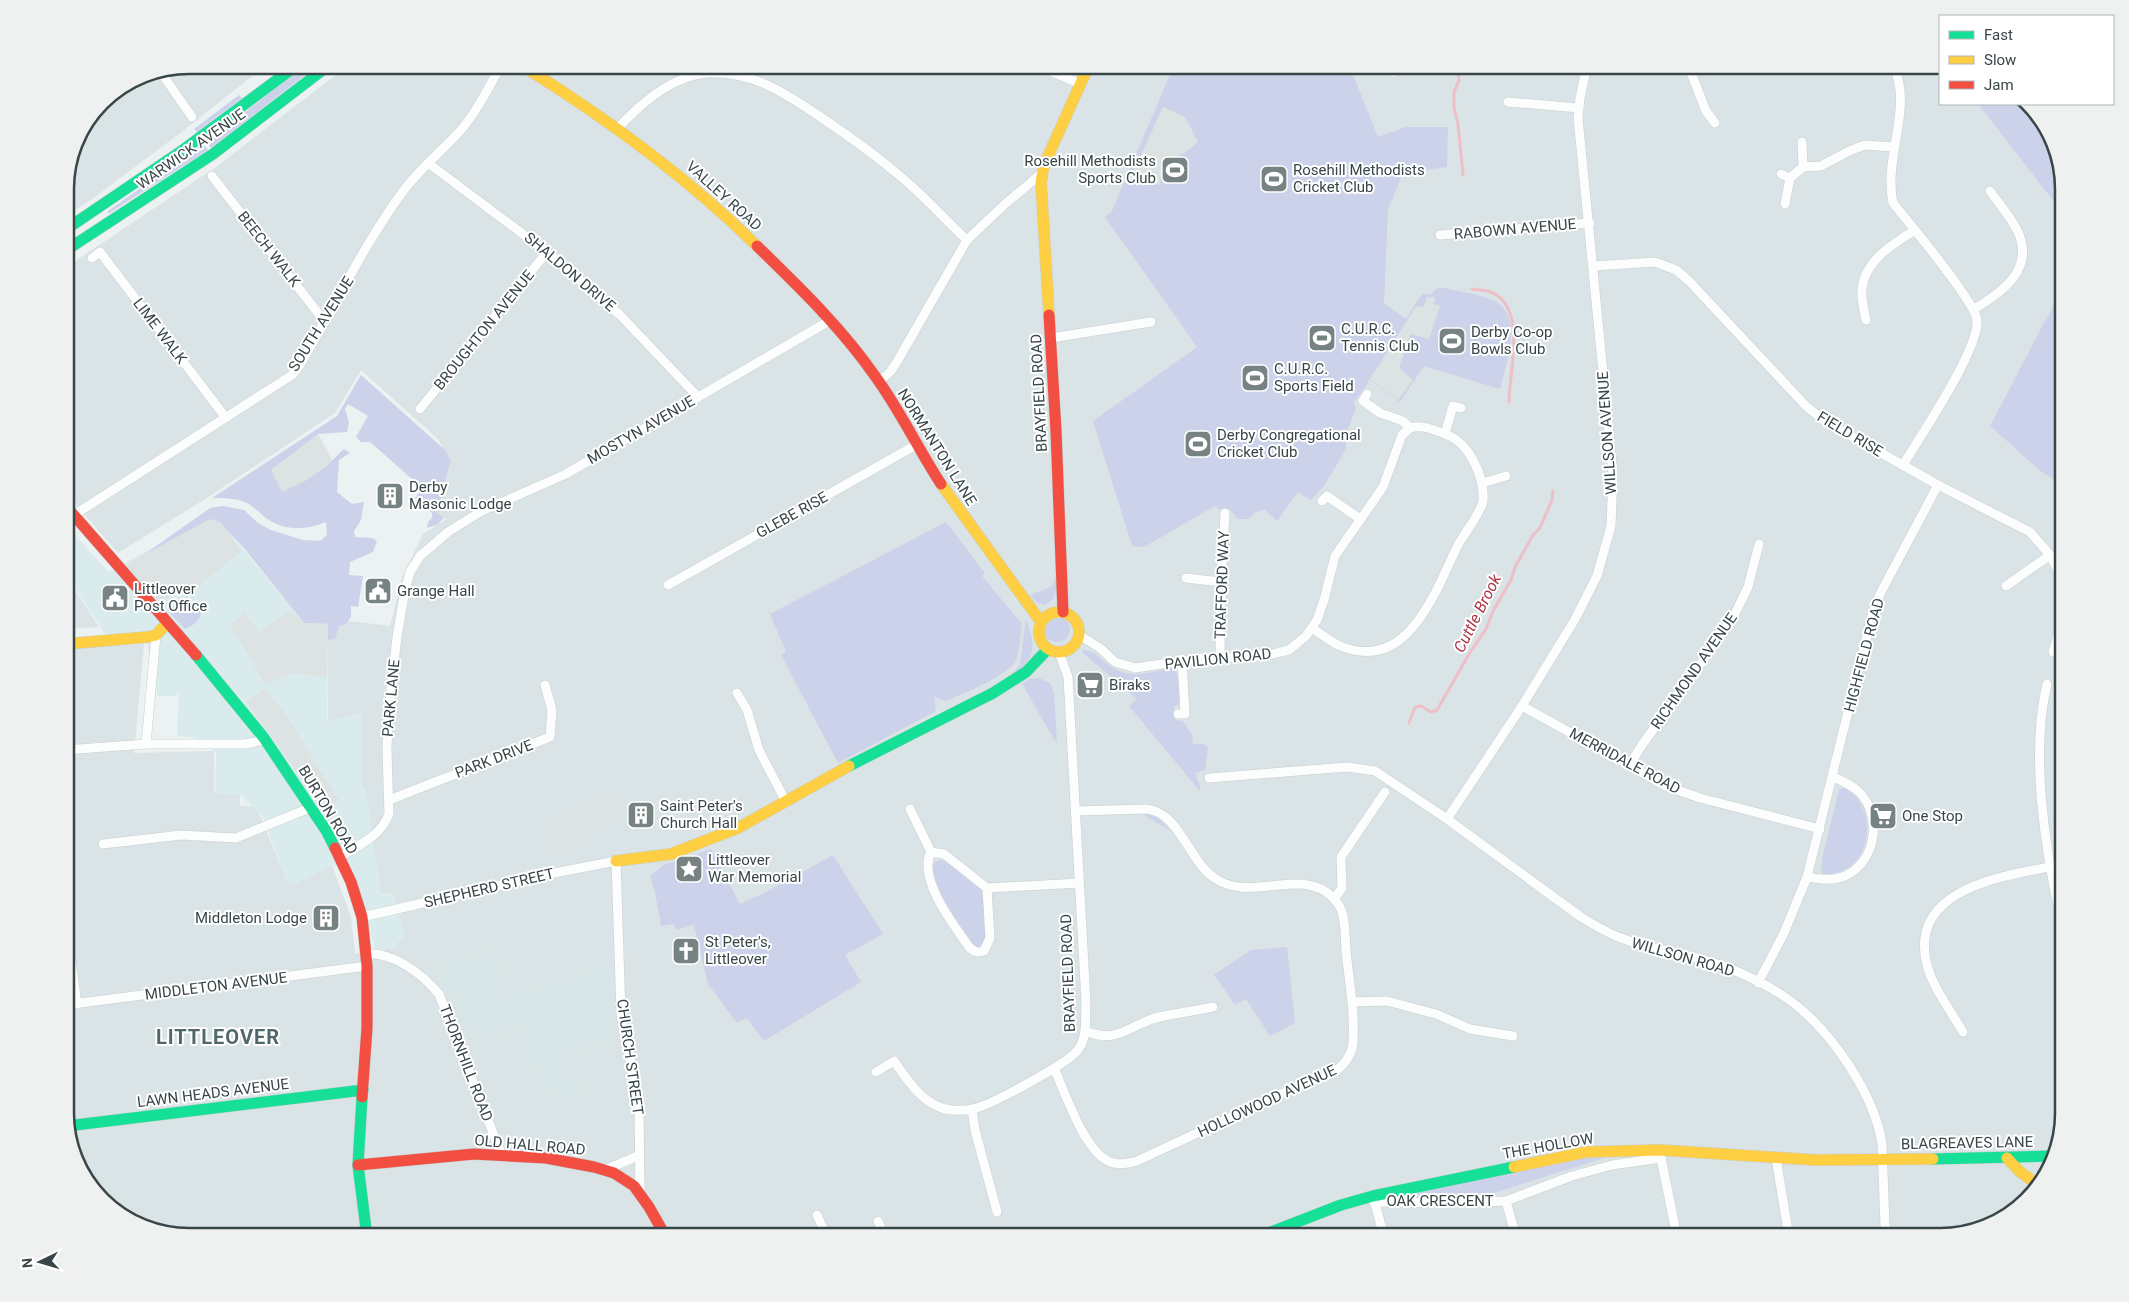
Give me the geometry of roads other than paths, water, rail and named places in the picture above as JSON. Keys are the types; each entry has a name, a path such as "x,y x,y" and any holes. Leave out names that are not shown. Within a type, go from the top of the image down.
{"main road":[{"name":"WARWICK AVENUE","path":"74,224 108,203 206,134 284,74"},
{"name":"WARWICK AVENUE","path":"74,245 213,154 317,74"},
{"name":"VALLEY ROAD","path":"534,74 618,128 670,167 726,216 795,283 880,381"},
{"path":"1042,173 1085,74"},
{"name":"BRAYFIELD ROAD","path":"1042,173 1064,612"},
{"name":"NORMANTON LANE","path":"880,381 916,445 964,518 1041,622"},
{"name":"BURTON ROAD","path":"74,515 191,649 264,738 312,807 340,857 351,882 362,917 367,960 367,1028 358,1165 366,1228"},
{"path":"616,861 661,856 696,846 738,828 834,774 993,693 1026,672 1054,650 1072,647 1079,635 1079,629 1074,620 1064,612 1052,613 1041,622 1039,628 1040,639 1054,650"},
{"path":"74,643 148,637 156,634 167,623"},
{"name":"LAWN HEADS AVENUE","path":"75,1125 363,1090"},
{"name":"OLD HALL ROAD","path":"358,1165 457,1154 576,1163 605,1170 623,1178 640,1192 661,1228"},
{"name":"THE HOLLOW","path":"1281,1228 1341,1205 1577,1154 1883,1159"},
{"name":"BLAGREAVES LANE","path":"1883,1159 2046,1156"},
{"path":"2006,1158 2033,1181"}],"street":[{"name":"SOUTH AVENUE","path":"74,515 226,418 292,374 298,368 389,211 409,183 473,114 496,74"},
{"path":"618,128 634,112 658,93 688,78 702,74"},
{"path":"722,74 753,79 784,93 845,133 896,173 967,240"},
{"path":"1057,74 1081,84"},
{"name":"WILLSON AVENUE","path":"1447,819 1522,706 1574,621 1597,576 1610,526 1613,474 1590,222 1580,140 1579,108 1585,74"},
{"path":"1692,74 1706,111 1715,123"},
{"path":"1896,74 1900,93 1889,186 1893,203 1974,309 1977,331 1970,352 1903,465"},
{"path":"164,77 192,117"},
{"path":"1508,102 1579,108"},
{"path":"1802,142 1803,167"},
{"path":"1785,204 1790,178 1803,167 1821,166 1865,144 1894,147"},
{"name":"SHALDON DRIVE","path":"428,162 547,252 620,315 698,397"},
{"name":"NORMANTON LANE","path":"880,381 891,371 898,360 967,240 1005,204 1042,173"},
{"path":"1781,174 1790,178"},
{"name":"BEECH WALK","path":"212,176 325,322"},
{"path":"1974,309 1993,298 2011,283 2020,265 2021,249 2018,231 1990,191"},
{"name":"RABOWN AVENUE","path":"1440,236 1590,222"},
{"path":"1866,320 1857,289 1870,266 1881,253 1915,230"},
{"name":"LIME WALK","path":"92,258 100,252 226,418"},
{"name":"BROUGHTON AVENUE","path":"420,408 547,252"},
{"name":"FIELD RISE","path":"1594,266 1655,262 1676,270 1689,281 1806,406 1826,422 2030,532 2050,555 2055,564"},
{"name":"MOSTYN AVENUE","path":"448,532 480,512 566,474 829,321"},
{"path":"1051,338 1151,322"},
{"path":"1312,628 1338,644 1357,650 1377,650 1402,640 1411,631 1424,612 1457,547 1481,508 1483,496 1482,483 1465,449 1457,440 1424,427 1410,428 1399,419 1380,413 1363,401 1367,394"},
{"path":"1445,434 1453,406 1461,408"},
{"name":"PAVILION ROAD","path":"1079,635 1100,648 1115,662 1128,667 1142,668 1182,661 1264,656 1280,653 1300,642 1312,628 1321,612 1335,556 1386,482 1402,435 1410,428"},
{"name":"GLEBE RISE","path":"668,585 916,445"},
{"path":"1482,483 1506,476"},
{"name":"HIGHFIELD ROAD","path":"1758,983 1784,933 1807,877 1873,611 1881,592 1938,484"},
{"path":"1322,502 1327,496 1360,519"},
{"name":"TRAFFORD WAY","path":"1220,658 1221,582 1225,513"},
{"name":"PARK LANE","path":"340,857 367,841 380,829 389,814 386,768 388,715 398,628 405,590 410,572 420,556 448,532"},
{"name":"RICHMOND AVENUE","path":"1630,764 1732,620 1748,587 1759,544"},
{"path":"2006,586 2050,555"},
{"path":"1186,578 1221,582"},
{"path":"146,744 156,634"},
{"path":"2053,652 2055,645"},
{"name":"BRAYFIELD ROAD","path":"876,1072 894,1061 912,1085 935,1105 954,1110 972,1109 987,1104 1054,1068 1073,1056 1085,1039 1086,1002 1068,677 1054,650"},
{"path":"1178,714 1185,714 1182,661"},
{"name":"PARK DRIVE","path":"389,800 550,736 552,710 545,684"},
{"path":"2047,684 2042,705 2040,757 2049,867 2055,893"},
{"path":"737,693 748,710 759,750 786,802"},
{"name":"MERRIDALE ROAD","path":"1522,706 1630,764 1666,786 1700,798 1820,829"},
{"path":"74,749 146,744 245,744 260,742 264,738"},
{"name":"WILLSON ROAD","path":"1209,778 1336,767 1368,769 1382,774 1581,917 1602,930 1632,942 1727,967 1792,1002 1825,1035 1855,1075 1868,1100 1880,1132 1886,1228"},
{"path":"1807,877 1828,880 1848,874 1864,860 1872,843 1873,820 1869,806 1853,786 1833,777"},
{"path":"1076,811 1157,810 1167,818 1207,871 1223,884 1243,888 1308,885 1321,889 1334,899 1342,888 1341,857 1386,792"},
{"path":"103,844 181,835 236,838 312,807"},
{"path":"910,808 931,852"},
{"path":"931,852 928,857 928,873 942,906 973,952 979,953 984,951 990,938 987,888"},
{"path":"931,852 944,854 987,888 1079,883"},
{"name":"SHEPHERD STREET","path":"362,917 554,873 616,861"},
{"name":"CHURCH STREET","path":"616,861 621,1014 639,1105 640,1192"},
{"path":"1963,1032 1937,988 1927,965 1924,939 1930,917 1949,899 1963,891 2017,874 2049,867"},
{"name":"HOLLOWOOD AVENUE","path":"1054,1068 1082,1131 1096,1153 1113,1163 1137,1161 1305,1083 1331,1075 1348,1057 1353,1044 1352,1002 1343,917 1341,909 1334,899"},
{"name":"THORNHILL ROAD","path":"367,960 385,955 428,982 439,994 502,1156"},
{"name":"MIDDLETON AVENUE","path":"74,1004 367,960"},
{"path":"74,982 77,1004"},
{"path":"1352,1002 1374,1000 1393,1003 1436,1014 1470,1029 1513,1036"},
{"path":"1085,1031 1106,1037 1159,1017 1213,1007"},
{"path":"972,1109 975,1130 997,1212"},
{"path":"1661,1154 1675,1228"},
{"name":"OAK CRESCENT","path":"1374,1199 1458,1203 1506,1201 1572,1176 1661,1154"},
{"path":"605,1170 640,1155"},
{"path":"1776,1158 1788,1228"},
{"path":"1374,1199 1382,1228"},
{"name":"OAK CRESCENT","path":"1506,1201 1514,1228"},
{"path":"818,1215 823,1228"},
{"path":"878,1221 881,1228"}],"waterway":[{"name":"Cuttle Brook","path":"1458,74 1459,80 1454,92 1454,108 1458,124 1463,175"},
{"name":"Cuttle Brook","path":"1472,289 1491,292 1502,300 1509,312 1513,326 1514,341 1509,402"},
{"name":"Cuttle Brook","path":"1409,723 1415,707 1421,706 1431,712 1437,710 1469,654 1486,629 1493,611 1511,580 1515,567 1533,535 1540,528 1552,500 1553,491"}],"place":[{"name":"Rosehill Methodists Sports Club","path":"1175,170"},
{"name":"Rosehill Methodists Cricket Club","path":"1274,179"},
{"name":"C.U.R.C. Tennis Club","path":"1322,338"},
{"name":"Derby Co-op Bowls Club","path":"1452,341"},
{"name":"C.U.R.C. Sports Field","path":"1255,378"},
{"name":"Derby Congregational Cricket Club","path":"1198,444"},
{"name":"Derby Masonic Lodge","path":"390,496"},
{"name":"Grange Hall","path":"378,591"},
{"name":"Littleover Post Office","path":"115,598"},
{"name":"Biraks","path":"1090,685"},
{"name":"Saint Peter's Church Hall","path":"641,815"},
{"name":"One Stop","path":"1883,816"},
{"name":"Littleover War Memorial","path":"689,869"},
{"name":"Middleton Lodge","path":"326,918"},
{"name":"St Peter's, Littleover","path":"686,951"}],"district":[{"name":"LITTLEOVER","path":"218,1037"}]}
